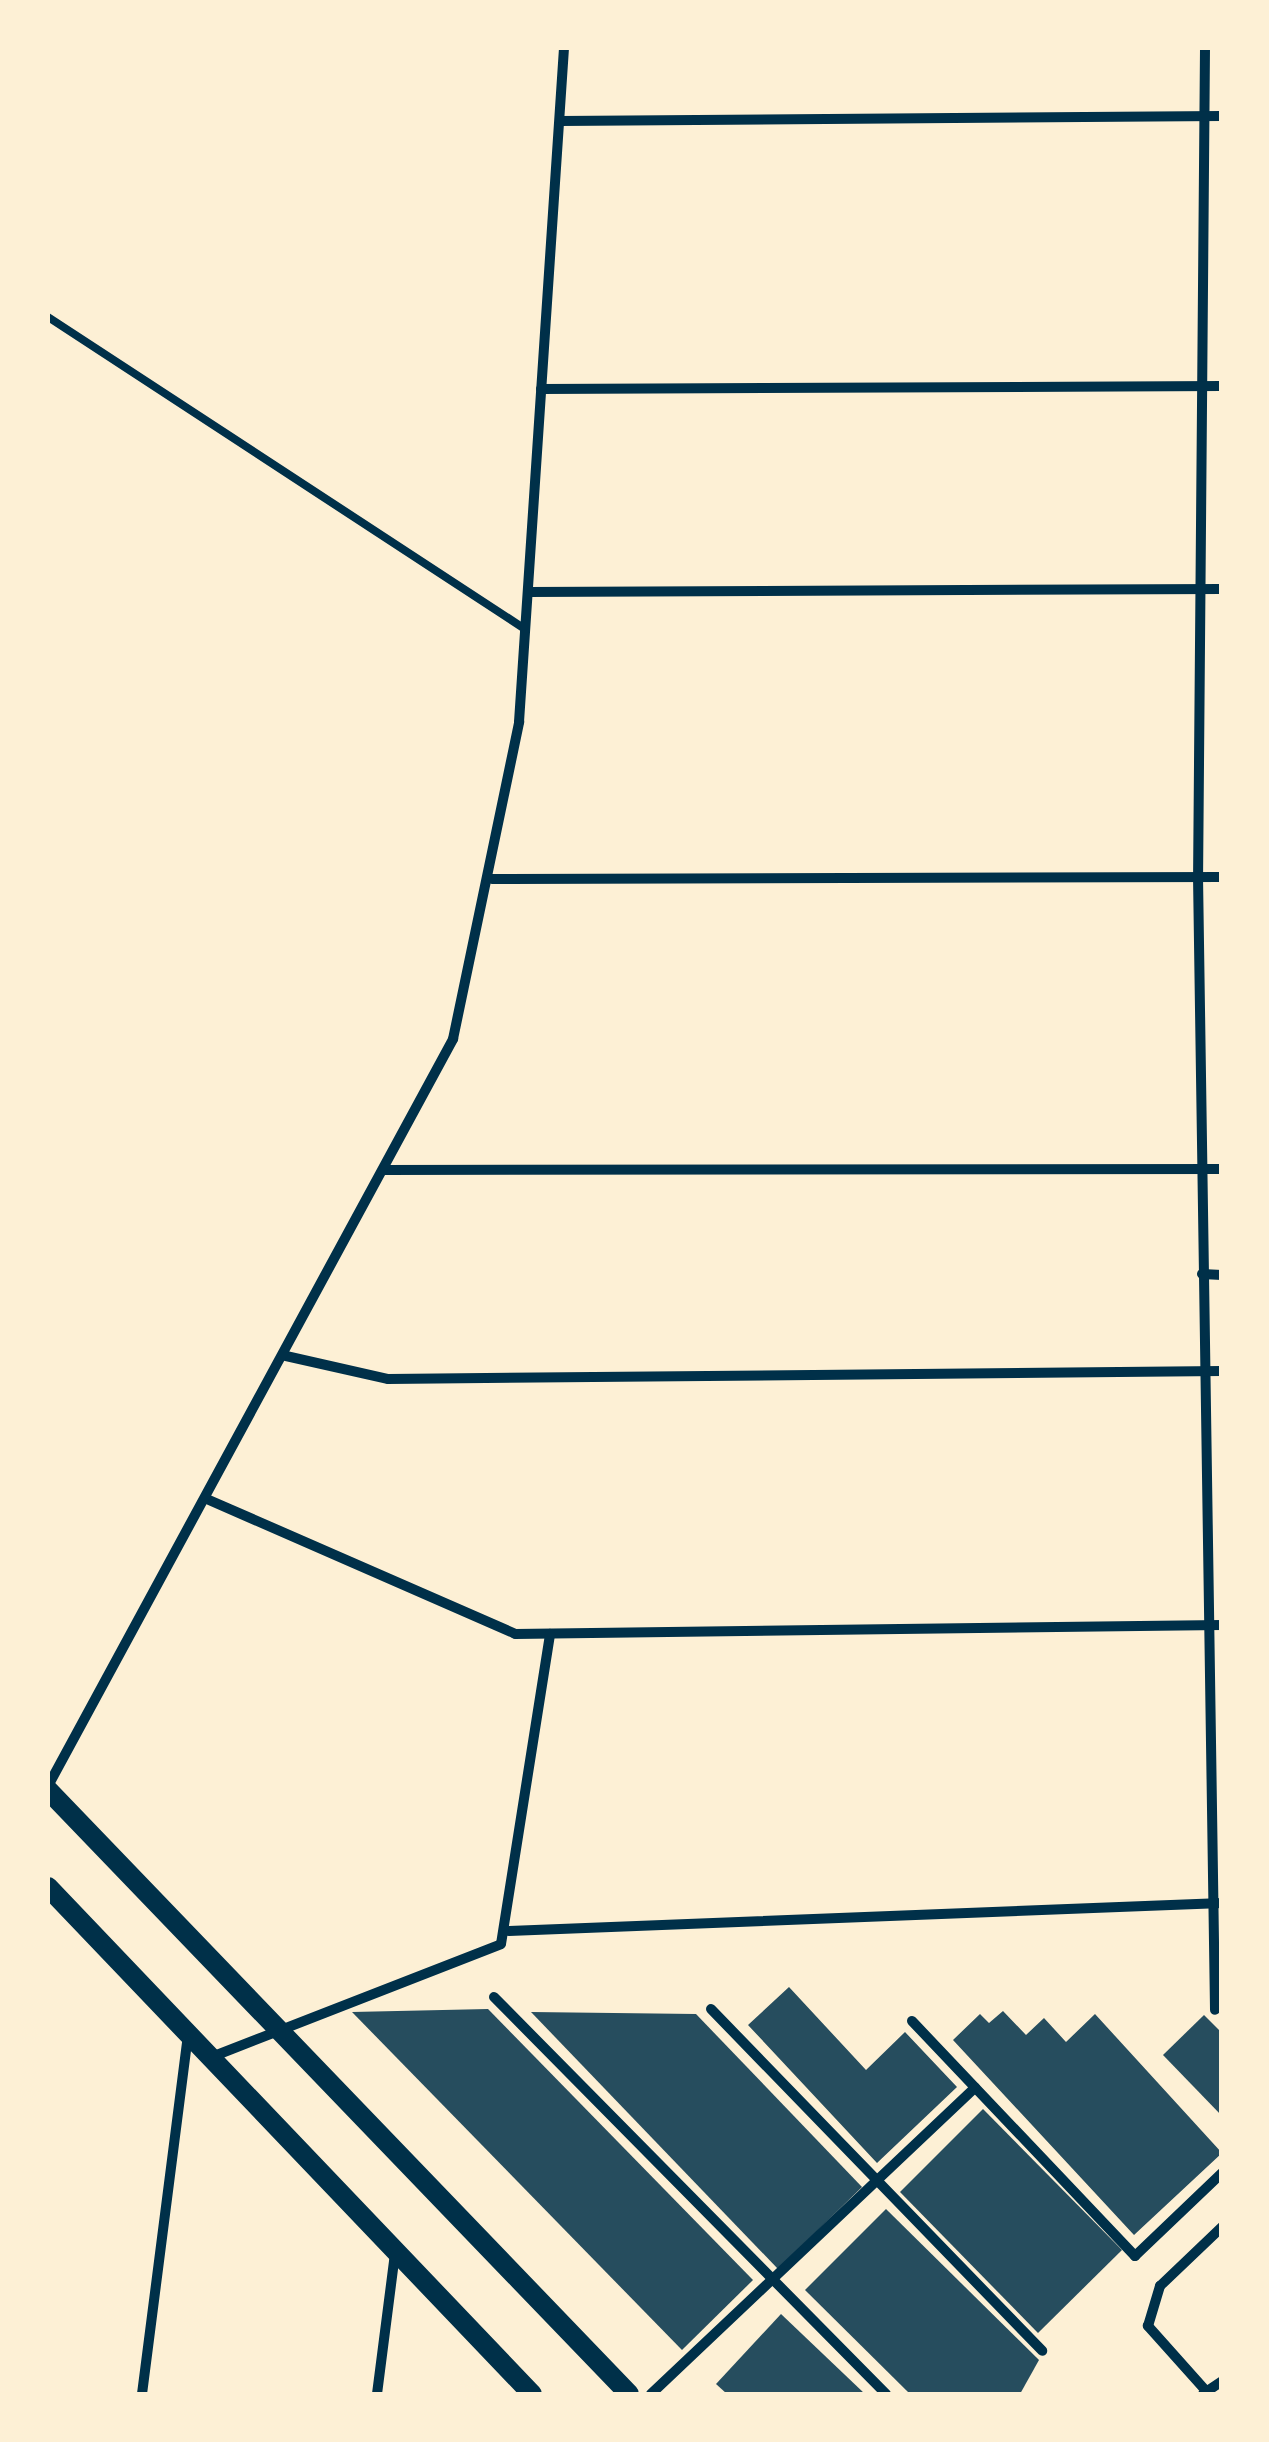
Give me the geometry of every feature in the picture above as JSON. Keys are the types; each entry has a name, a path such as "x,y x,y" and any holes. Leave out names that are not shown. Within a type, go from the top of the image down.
{"main road":[{"path":"48,1788 629,2394"},
{"path":"48,1887 532,2394"}],"street":[{"path":"48,1788 209,1500 452,1039 492,879 524,629 564,48"},
{"path":"1205,48 1198,876 1204,1169 1202,1274 1215,1625 1215,2010"},
{"path":"560,121 1222,116"},
{"path":"541,389 1222,386"},
{"path":"528,592 1222,590"},
{"path":"492,879 1222,876"},
{"path":"383,1170 1222,1169"},
{"path":"1202,1274 1222,1274"},
{"path":"286,1356 388,1378 1222,1371"},
{"path":"209,1500 501,1630 550,1634 1215,1625"},
{"path":"208,2058 486,1954 509,1931 550,1634"},
{"path":"509,1931 1216,1904"},
{"path":"494,1997 770,2282 886,2394"},
{"path":"711,2009 876,2185 1042,2351"},
{"path":"912,2021 1135,2256 1222,2173"},
{"path":"142,2394 188,2036"},
{"path":"650,2394 975,2088"},
{"path":"1222,2226 1160,2286 1148,2326 1205,2393 1222,2381"},
{"path":"376,2394 395,2252"}],"lane":[{"path":"48,317 524,629"}],"building":[{"path":"789,1987 866,2070 905,2032 957,2087 877,2163 748,2025"},
{"path":"488,2009 753,2280 682,2350 352,2012"},
{"path":"1003,2011 1026,2035 1044,2018 1066,2042 1095,2014 1222,2153 1134,2235 953,2040 980,2014 989,2023"},
{"path":"531,2012 696,2014 862,2187 778,2269"},
{"path":"1204,2015 1222,2033 1222,2116 1163,2055"},
{"path":"983,2109 1122,2250 1038,2333 900,2192"},
{"path":"886,2209 1039,2360 1020,2394 910,2394 805,2290"},
{"path":"781,2314 865,2394 727,2394 716,2384"}]}
